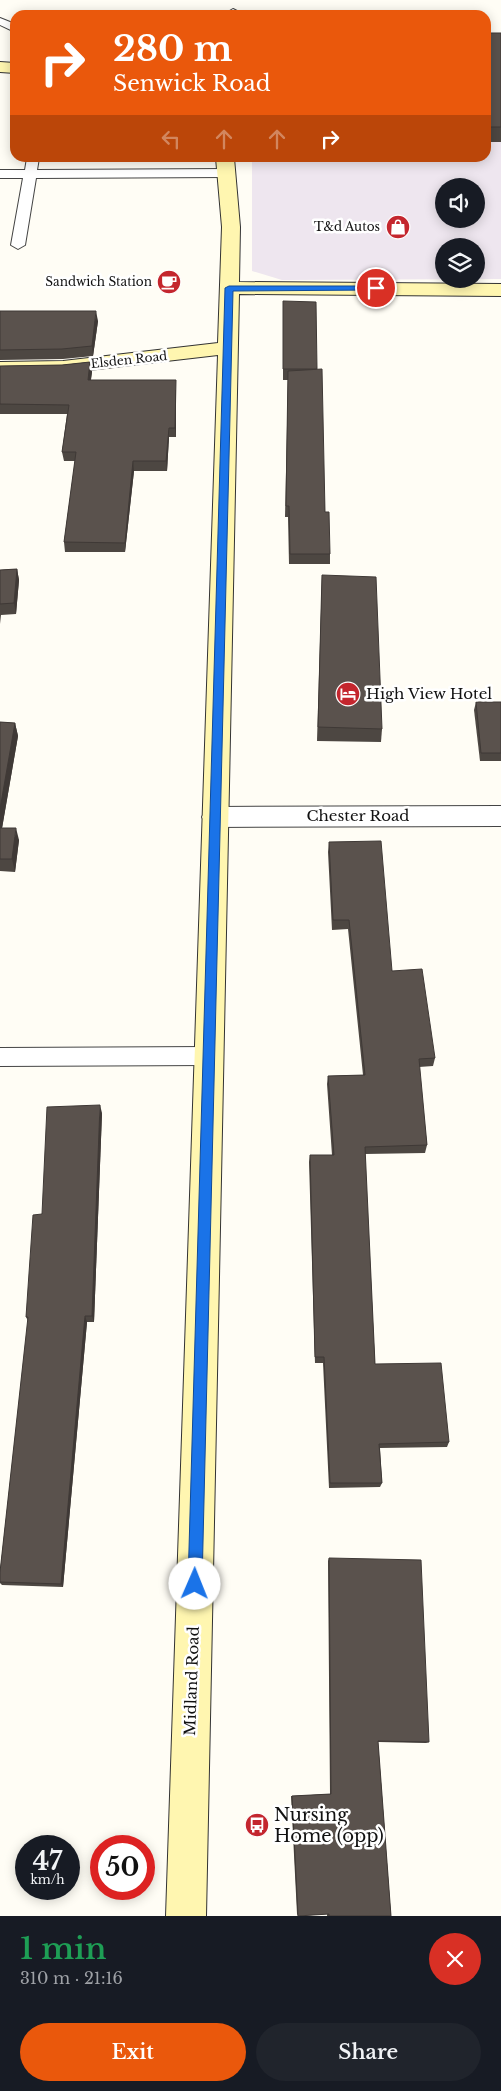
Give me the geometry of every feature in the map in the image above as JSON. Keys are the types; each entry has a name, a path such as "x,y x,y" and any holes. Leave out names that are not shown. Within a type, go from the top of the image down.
{"main road":[{"name":"Midland Road","path":"186,1916 231,227 226,165"},
{"path":"229,288 501,290"},
{"name":"Elsden Road","path":"0,368 63,367 228,348"}],"street":[{"name":"Chester Road","path":"215,817 501,816"}],"lane":[{"path":"0,21 10,32"},
{"path":"18,245 32,162"},
{"path":"0,174 226,165"},
{"path":"0,1057 209,1056"}],"shaded area":[{"path":"491,48 501,48 501,279 485,279 485,238 435,238 435,279 282,280 252,271 252,162 491,162"}],"building":[{"path":"491,33 501,33 501,127 491,127"},
{"path":"283,301 316,302 317,369 283,369"},
{"path":"0,311 96,311 92,346 62,349 0,350"},
{"path":"90,362 88,380 176,380 175,428 169,428 166,461 133,461 125,543 64,542 76,452 62,452 69,405 0,404 0,366 62,365"},
{"path":"322,369 325,512 329,512 330,554 290,554 289,506 286,506 288,371"},
{"path":"17,569 14,603 0,604 0,570"},
{"path":"322,575 376,577 382,729 318,727"},
{"path":"476,702 501,702 501,753 481,753"},
{"path":"0,722 15,723 0,809"},
{"path":"0,828 16,828 12,859 0,859"},
{"path":"381,841 392,971 422,969 435,1058 419,1059 427,1145 365,1147 375,1364 441,1363 449,1442 379,1444 382,1483 330,1483 324,1357 315,1357 310,1155 334,1155 328,1076 365,1075 349,920 333,920 329,842"},
{"path":"100,1105 92,1316 85,1316 61,1584 0,1582 28,1317 26,1317 33,1215 42,1214 47,1107"},
{"path":"329,1558 421,1560 429,1742 378,1741 391,1916 329,1916 329,1914 298,1916 292,1796 331,1794"}],"place":[{"name":"T&d Autos","path":"398,227"},
{"name":"Sandwich Station","path":"169,282"},
{"name":"High View Hotel","path":"348,694"},
{"name":"Nursing Home (opp)","path":"257,1825"}],"route":[{"path":"195,1584 229,288 376,288"}]}
